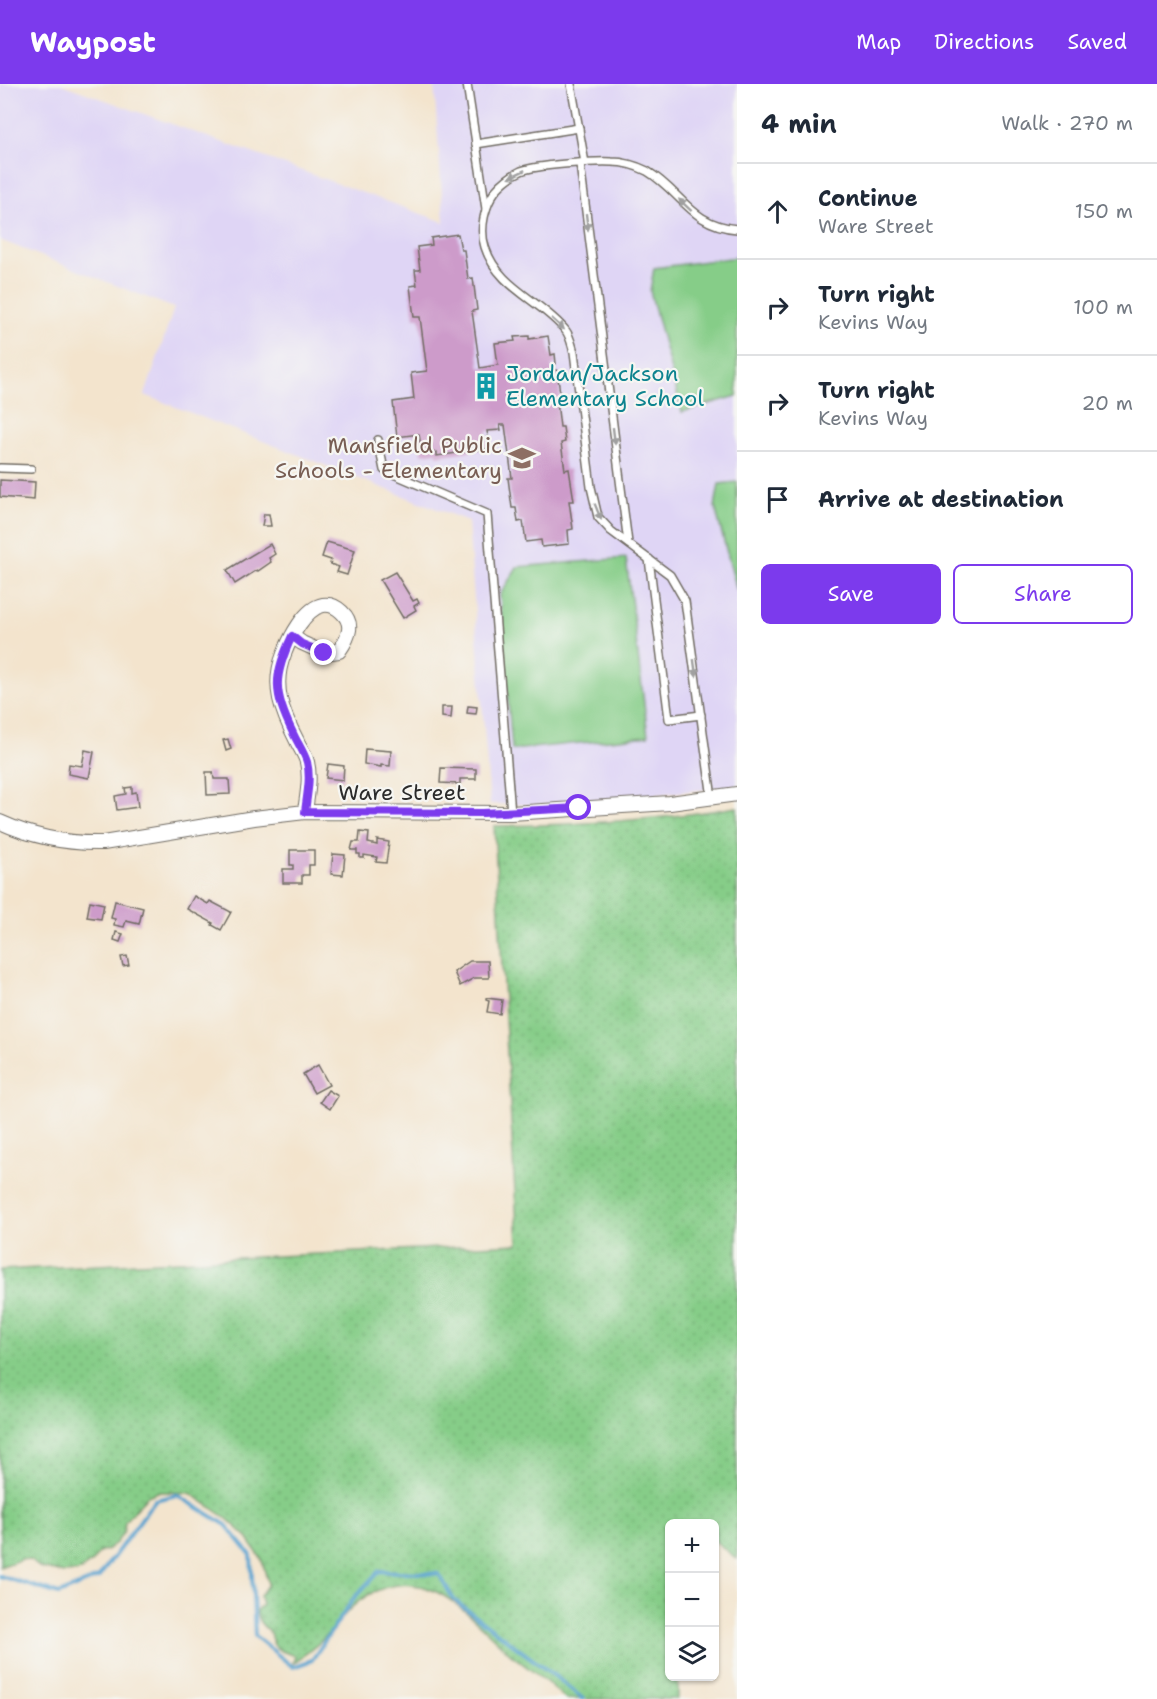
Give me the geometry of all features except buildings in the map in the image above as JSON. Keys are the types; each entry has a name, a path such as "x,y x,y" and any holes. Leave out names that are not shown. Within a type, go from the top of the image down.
{"street":[{"path":"292,636 277,675 279,699 306,759 310,776 305,812"},
{"name":"Ware Street","path":"0,822 27,834 82,843 103,843 254,818 305,812 511,813 630,807 737,794"}],"lane":[{"path":"467,84 486,211"},
{"path":"571,84 579,128 580,164 628,543"},
{"path":"476,144 579,128"},
{"path":"712,798 686,601 670,575 611,531 598,517 591,487 574,352 567,332 507,281 492,264 484,245 483,224 495,192 507,180 522,171 613,162 645,170 702,218 715,225 737,229"},
{"path":"378,440 384,470 487,514 511,813"},
{"path":"0,468 31,469"},
{"path":"649,559 669,719 701,715"}],"shaded area":[{"name":"Mansfield Public Schools - Elementary","path":"0,84 61,84 444,222 434,84 737,84 737,786 578,803 490,804 468,521 145,395 174,308 0,240"}],"green space":[{"path":"737,257 737,396 682,412 650,291 654,268"},
{"path":"737,482 737,591 715,507 719,484"},
{"path":"626,558 648,736 512,750 500,595 517,567"},
{"path":"737,807 737,1559 719,1544 719,1519 665,1519 665,1681 678,1681 678,1699 565,1699 448,1598 430,1589 411,1585 390,1586 368,1595 350,1609 318,1644 293,1663 295,1656 280,1651 275,1646 270,1632 258,1617 257,1610 262,1605 260,1596 268,1584 262,1560 246,1536 225,1517 190,1493 158,1492 147,1496 125,1521 124,1531 117,1542 107,1550 101,1551 92,1562 78,1572 64,1573 41,1568 29,1560 22,1559 0,1567 0,1270 518,1244 494,826 555,825 677,816"}],"waterway":[{"path":"0,1576 59,1594 99,1577 155,1500 177,1495 226,1525 251,1555 255,1636 293,1667 312,1660 354,1598 379,1571 439,1574 454,1600 583,1699"}],"place":[{"name":"Jordan/Jackson Elementary School","path":"486,386"},
{"name":"Mansfield Public Schools - Elementary","path":"522,458"}],"route":[{"path":"324,653 302,644 292,636 277,675 279,699 306,759 310,776 305,812 511,813 579,808"}]}
